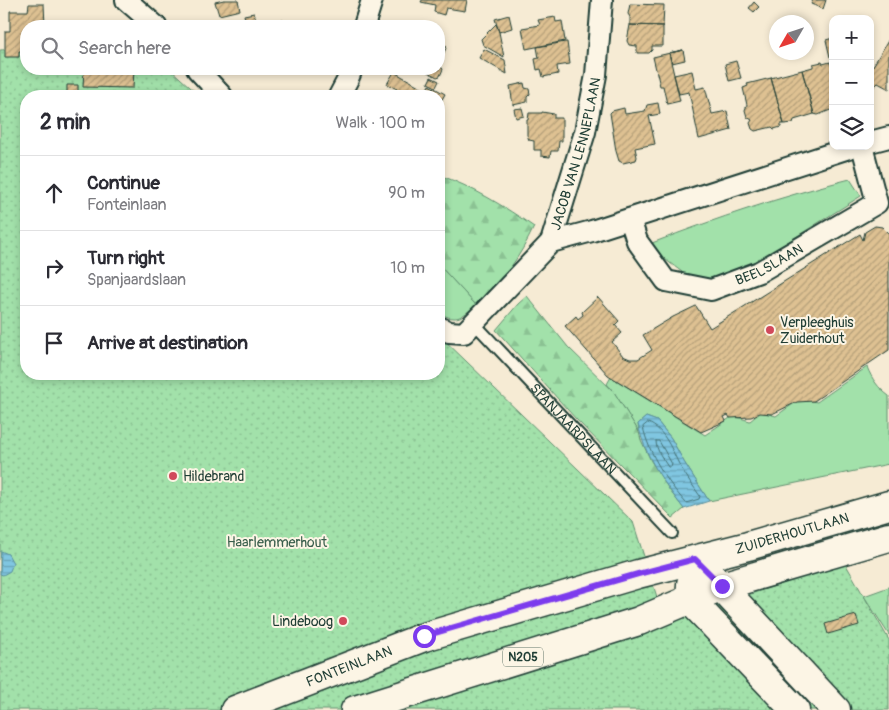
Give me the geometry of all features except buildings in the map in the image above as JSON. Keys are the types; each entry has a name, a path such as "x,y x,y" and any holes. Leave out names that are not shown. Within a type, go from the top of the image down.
{"main road":[{"name":"ZUIDERHOUTLAAN","path":"693,560 889,505"},
{"path":"722,586 889,537"},
{"path":"693,560 722,586 836,710"},
{"path":"693,560 690,600 795,710"},
{"name":"FONTEINLAAN","path":"235,710 424,636 628,576 693,560"},
{"name":"N205","path":"355,710 639,621 722,586"}],"street":[{"path":"126,0 149,20"},
{"path":"366,20 372,0"},
{"name":"JACOB VAN LENNEPLAAN","path":"469,328 551,242 585,132 596,75 602,0"},
{"path":"203,75 216,90"},
{"path":"342,90 350,75"},
{"path":"874,141 889,137"},
{"path":"551,242 592,231 843,150"},
{"name":"BEELSLAAN","path":"630,219 637,241 666,281 711,290 759,272 878,203 863,150"},
{"path":"445,330 449,332 469,328"}],"lane":[{"name":"SPANJAARDSLAAN","path":"469,328 672,533"}],"green space":[{"name":"Haarlemmerhout","path":"20,49 20,75 177,75 193,90 20,90 20,380 445,380 445,341 633,522 665,622 845,563 889,640 889,710 0,710 0,50"},
{"path":"445,177 488,198 534,227 523,249 509,269 494,288 476,305 445,271"},
{"path":"850,179 861,196 748,267 721,279 704,281 686,275 662,257 652,243 750,208"},
{"path":"445,271 476,305 467,313 451,318 445,316"},
{"path":"527,296 568,347 614,392 639,432 651,461 684,509 673,518 576,419 496,330"},
{"path":"867,367 876,383 889,396 889,464 709,501 671,438 657,421 646,417 638,424 639,432 607,384 611,377 705,435 733,416 750,421 761,412 776,416 800,399 817,402"},
{"path":"889,587 889,635 864,596"}],"water":[{"path":"646,417 657,421 671,438 709,501 684,509 656,469 645,448 638,424"},
{"path":"1,551 8,554 13,563 10,571 3,575 0,574"}],"place":[{"name":"Verpleeghuis Zuiderhout","path":"770,330"},
{"name":"Hildebrand","path":"173,476"},
{"name":"Lindeboog","path":"343,621"}],"route":[{"path":"424,636 695,559 722,586"}]}
